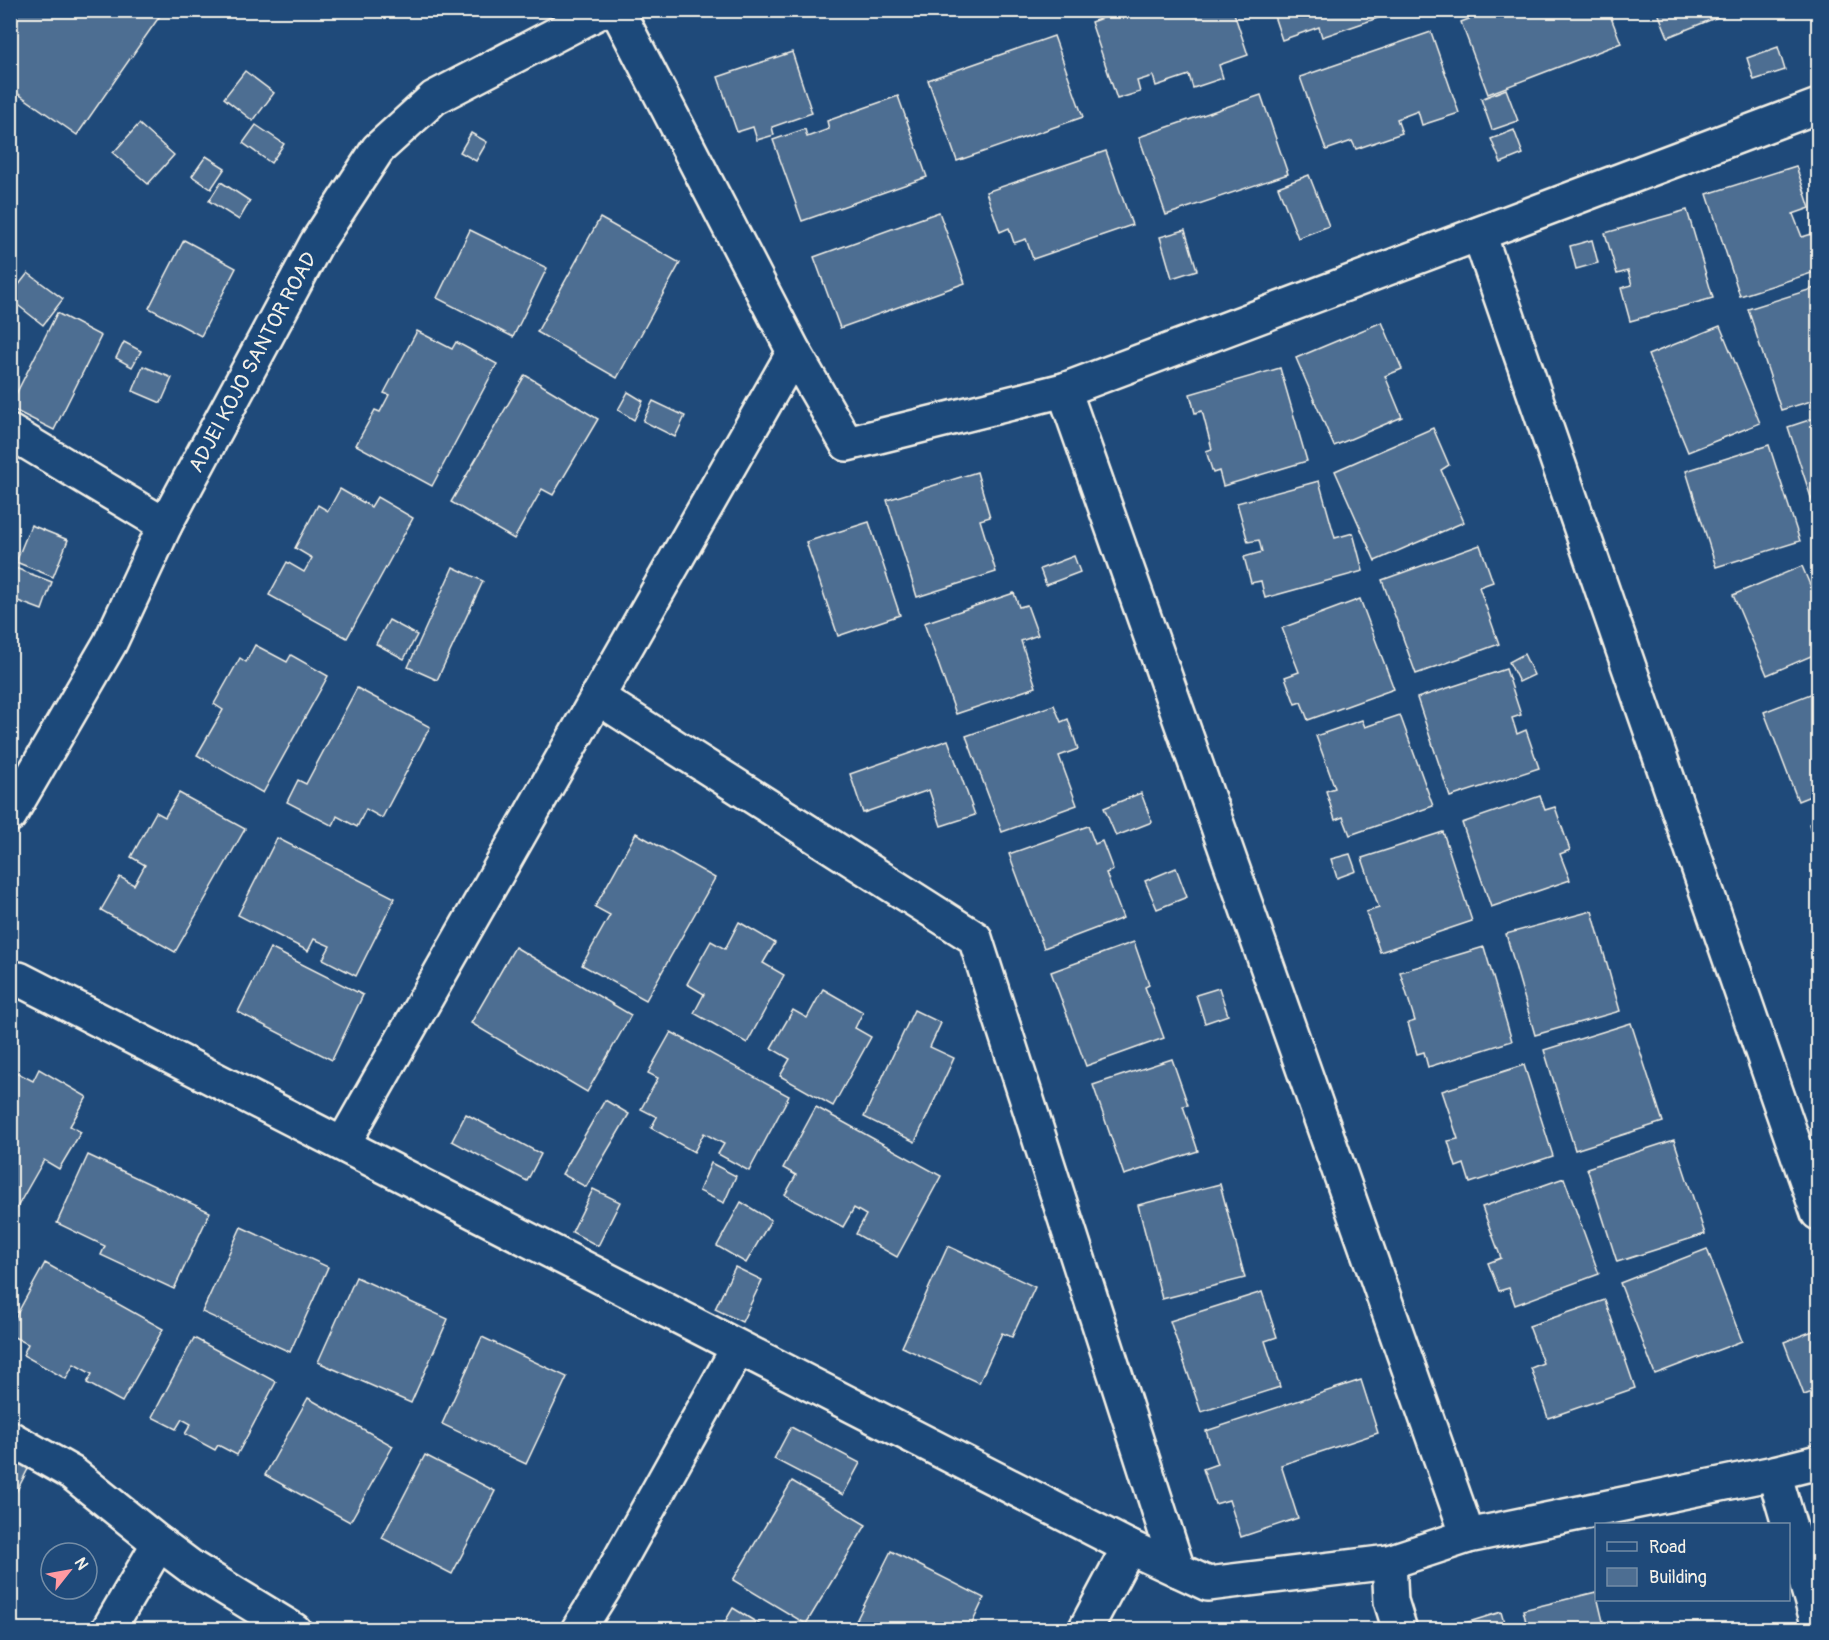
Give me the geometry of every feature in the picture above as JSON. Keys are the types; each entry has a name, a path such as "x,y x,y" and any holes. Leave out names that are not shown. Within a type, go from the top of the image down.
{"street":[{"name":"ADJEI KOJO SANTOR ROAD","path":"10,815 110,643 165,525 316,244 378,149 434,98 603,10"},
{"path":"617,10 794,352 847,444 1064,390 1818,106"},
{"path":"1479,234 1818,1213"},
{"path":"343,1144 794,352"},
{"path":"1064,390 1468,1536"},
{"path":"10,432 165,525"},
{"path":"597,697 975,938 1179,1570"},
{"path":"10,980 19,979 1128,1547 1208,1584 1389,1562 1468,1536 1818,1462"},
{"path":"578,1629 603,1590 738,1348"},
{"path":"10,1438 72,1473 191,1567 294,1629"},
{"path":"1774,1473 1789,1523"},
{"path":"1790,1528 1818,1623"},
{"path":"108,1629 159,1544"},
{"path":"1085,1629 1128,1547"},
{"path":"1389,1562 1391,1601 1400,1629"}],"building":[{"path":"10,10 164,10 77,135 10,88"},
{"path":"1124,10 1233,10 1248,55 1219,65 1223,78 1193,88 1189,75 1156,86 1153,76 1137,81 1140,92 1117,99 1091,22"},
{"path":"1272,10 1401,10 1322,37 1319,27 1282,40"},
{"path":"1492,10 1608,10 1621,43 1488,94 1461,22"},
{"path":"1657,10 1717,10 1720,16 1668,37"},
{"path":"1431,32 1459,113 1422,125 1418,111 1397,119 1402,133 1356,149 1352,141 1326,150 1300,77"},
{"path":"1054,36 1083,117 957,161 928,80"},
{"path":"1778,47 1785,70 1754,80 1747,58"},
{"path":"792,52 812,113 772,127 774,135 757,140 753,127 737,132 718,77"},
{"path":"245,71 274,93 253,121 224,98"},
{"path":"1506,89 1518,121 1492,130 1481,99"},
{"path":"1261,95 1288,174 1166,215 1139,137"},
{"path":"898,96 927,177 802,221 773,140 805,129 807,137 829,129 827,121"},
{"path":"139,124 174,155 148,184 113,153"},
{"path":"256,125 284,144 271,163 243,143"},
{"path":"1514,130 1523,154 1501,163 1491,139"},
{"path":"471,133 487,142 476,161 460,152"},
{"path":"1106,151 1132,225 1033,259 1026,239 1014,243 1009,228 1000,232 986,192"},
{"path":"206,156 225,168 211,189 192,176"},
{"path":"1796,166 1810,208 1793,214 1802,237 1818,232 1818,271 1740,296 1707,194"},
{"path":"1309,175 1329,226 1298,238 1278,187"},
{"path":"221,182 250,201 239,220 209,201"},
{"path":"1687,210 1713,298 1630,321 1621,288 1632,285 1628,271 1617,274 1605,233"},
{"path":"939,212 965,283 840,328 814,257"},
{"path":"600,218 680,263 617,378 537,332"},
{"path":"470,230 547,268 513,337 437,298"},
{"path":"1185,230 1197,270 1172,278 1160,237"},
{"path":"184,240 236,268 201,336 149,308"},
{"path":"1592,240 1598,263 1576,269 1570,246"},
{"path":"28,273 63,299 43,325 10,299"},
{"path":"1818,287 1818,399 1781,410 1748,309"},
{"path":"57,313 101,336 54,430 10,406"},
{"path":"1382,322 1402,369 1385,376 1402,417 1334,446 1296,358"},
{"path":"1720,326 1760,423 1688,452 1648,355"},
{"path":"417,331 452,349 456,342 497,364 432,486 356,445 375,410 380,412 389,395 384,393"},
{"path":"124,342 141,351 132,367 116,358"},
{"path":"143,366 172,378 161,403 133,391"},
{"path":"1280,368 1307,461 1223,486 1219,471 1213,473 1206,451 1212,449 1202,411 1195,413 1190,394"},
{"path":"525,375 598,419 553,495 542,489 514,539 451,502"},
{"path":"628,392 643,401 634,420 618,410"},
{"path":"653,401 685,416 675,437 643,421"},
{"path":"1818,417 1818,519 1788,427"},
{"path":"1433,428 1449,465 1441,470 1464,522 1375,561 1335,471"},
{"path":"1769,445 1800,541 1716,567 1686,471"},
{"path":"977,472 990,517 980,520 996,572 917,597 887,500"},
{"path":"1319,481 1335,538 1353,533 1363,571 1265,598 1261,581 1251,583 1244,557 1262,552 1259,540 1248,542 1237,503"},
{"path":"340,489 371,507 377,497 413,518 347,638 269,595 287,562 304,572 312,558 295,548 318,505 328,511"},
{"path":"869,522 900,615 838,636 806,542"},
{"path":"31,525 68,540 53,577 16,562"},
{"path":"1480,545 1493,582 1479,587 1499,644 1416,674 1382,580"},
{"path":"1074,556 1080,572 1046,585 1040,569"},
{"path":"10,566 52,582 42,610 10,598"},
{"path":"1802,566 1818,604 1818,653 1767,675 1733,595"},
{"path":"453,567 483,581 437,680 408,667"},
{"path":"1014,593 1019,607 1027,605 1038,635 1021,641 1036,687 956,714 924,623"},
{"path":"1360,599 1394,689 1308,720 1301,702 1295,704 1285,677 1299,672 1282,628"},
{"path":"389,620 417,635 404,659 376,644"},
{"path":"255,645 287,662 291,655 328,676 263,793 197,755 223,710 214,704 240,658 246,662"},
{"path":"1524,654 1534,675 1519,682 1509,662"},
{"path":"1506,669 1521,715 1512,718 1517,734 1526,730 1539,768 1450,797 1417,698"},
{"path":"357,688 430,727 382,818 366,809 357,827 337,816 333,826 287,802 298,780 306,784"},
{"path":"1818,691 1818,793 1798,801 1764,712"},
{"path":"1054,705 1061,722 1068,719 1078,749 1059,756 1077,805 1002,832 966,736"},
{"path":"1400,715 1433,806 1350,835 1343,817 1335,820 1326,791 1335,788 1316,736 1362,720 1365,727"},
{"path":"948,740 975,815 941,826 929,790 863,813 850,774"},
{"path":"179,793 245,829 175,952 101,910 120,877 134,885 145,865 131,857 156,812 165,817"},
{"path":"1141,793 1152,822 1116,836 1104,808"},
{"path":"1540,796 1545,810 1555,807 1570,850 1560,854 1570,880 1491,907 1462,823"},
{"path":"1818,821 1818,855 1809,824"},
{"path":"1088,826 1095,844 1102,841 1113,870 1106,873 1123,918 1044,948 1009,854"},
{"path":"1443,832 1472,921 1380,952 1366,912 1379,908 1362,858"},
{"path":"636,833 715,878 646,1000 582,965 610,915 595,907"},
{"path":"277,838 395,898 356,976 323,959 330,946 314,939 308,951 238,915"},
{"path":"1350,854 1356,871 1337,878 1331,859"},
{"path":"1176,868 1187,897 1157,909 1145,881"},
{"path":"1592,911 1620,1011 1535,1035 1506,934"},
{"path":"739,922 775,943 763,963 784,975 747,1043 694,1013 704,994 687,984 711,941 725,949"},
{"path":"1134,942 1149,985 1145,987 1164,1038 1086,1066 1051,972"},
{"path":"515,947 631,1015 587,1092 471,1023"},
{"path":"1484,947 1512,1041 1428,1067 1424,1052 1417,1054 1408,1023 1415,1021 1400,972"},
{"path":"270,948 363,995 332,1060 238,1012"},
{"path":"1219,988 1228,1015 1205,1023 1196,995"},
{"path":"823,989 863,1012 855,1028 871,1037 833,1106 780,1076 790,1059 771,1048 793,1010 807,1018"},
{"path":"914,1010 941,1023 930,1047 954,1058 915,1142 864,1117"},
{"path":"1631,1023 1663,1122 1575,1150 1544,1050"},
{"path":"671,1032 789,1096 749,1171 718,1154 724,1144 704,1133 694,1152 651,1128 657,1117 641,1109 658,1078 648,1073"},
{"path":"1172,1059 1188,1105 1183,1106 1198,1151 1124,1175 1093,1085"},
{"path":"1524,1065 1553,1156 1470,1183 1464,1164 1456,1167 1448,1141 1458,1139 1442,1091"},
{"path":"10,1069 33,1081 39,1069 87,1097 70,1126 81,1132 59,1169 44,1160 15,1211 10,1208"},
{"path":"605,1100 629,1114 586,1187 562,1174"},
{"path":"816,1107 941,1176 897,1257 856,1234 866,1215 854,1208 843,1227 785,1195 796,1175 783,1168"},
{"path":"466,1114 541,1154 527,1181 452,1141"},
{"path":"1674,1140 1705,1234 1617,1262 1587,1168"},
{"path":"88,1155 210,1212 174,1289 101,1255 105,1246 57,1223"},
{"path":"711,1163 736,1176 724,1203 699,1191"},
{"path":"1564,1178 1599,1274 1515,1305 1509,1288 1499,1291 1488,1263 1501,1258 1482,1207"},
{"path":"1220,1184 1245,1278 1162,1299 1138,1205"},
{"path":"593,1189 620,1202 598,1246 572,1232"},
{"path":"741,1202 771,1220 746,1263 717,1246"},
{"path":"241,1227 328,1267 290,1352 202,1312"},
{"path":"948,1246 1035,1287 1012,1337 1002,1333 979,1383 902,1347"},
{"path":"1707,1249 1742,1341 1655,1374 1620,1283"},
{"path":"45,1263 163,1329 122,1402 87,1383 92,1374 74,1364 66,1379 23,1355 28,1344 10,1335 10,1327"},
{"path":"735,1267 762,1280 742,1322 715,1309"},
{"path":"356,1277 448,1319 411,1403 318,1362"},
{"path":"1262,1292 1277,1337 1265,1341 1280,1387 1201,1412 1170,1321"},
{"path":"1605,1300 1635,1388 1548,1418 1531,1368 1543,1363 1529,1326"},
{"path":"1818,1329 1818,1390 1804,1395 1784,1342"},
{"path":"482,1337 567,1377 526,1464 442,1424"},
{"path":"194,1338 276,1382 237,1455 218,1445 215,1450 185,1434 191,1424 182,1419 176,1429 152,1417"},
{"path":"1361,1380 1378,1433 1281,1465 1298,1518 1241,1537 1229,1500 1215,1504 1203,1469 1217,1464 1206,1431"},
{"path":"308,1398 393,1446 350,1522 265,1475"},
{"path":"791,1427 860,1463 843,1495 774,1459"},
{"path":"10,1455 30,1465 10,1504"},
{"path":"425,1455 495,1491 452,1574 382,1538"},
{"path":"792,1481 866,1525 806,1624 733,1580"},
{"path":"891,1551 984,1598 969,1630 852,1629"},
{"path":"1595,1592 1595,1601 1598,1601 1605,1630 1528,1630 1523,1610"},
{"path":"733,1608 769,1630 720,1630"},
{"path":"1501,1612 1506,1630 1443,1630"}]}
